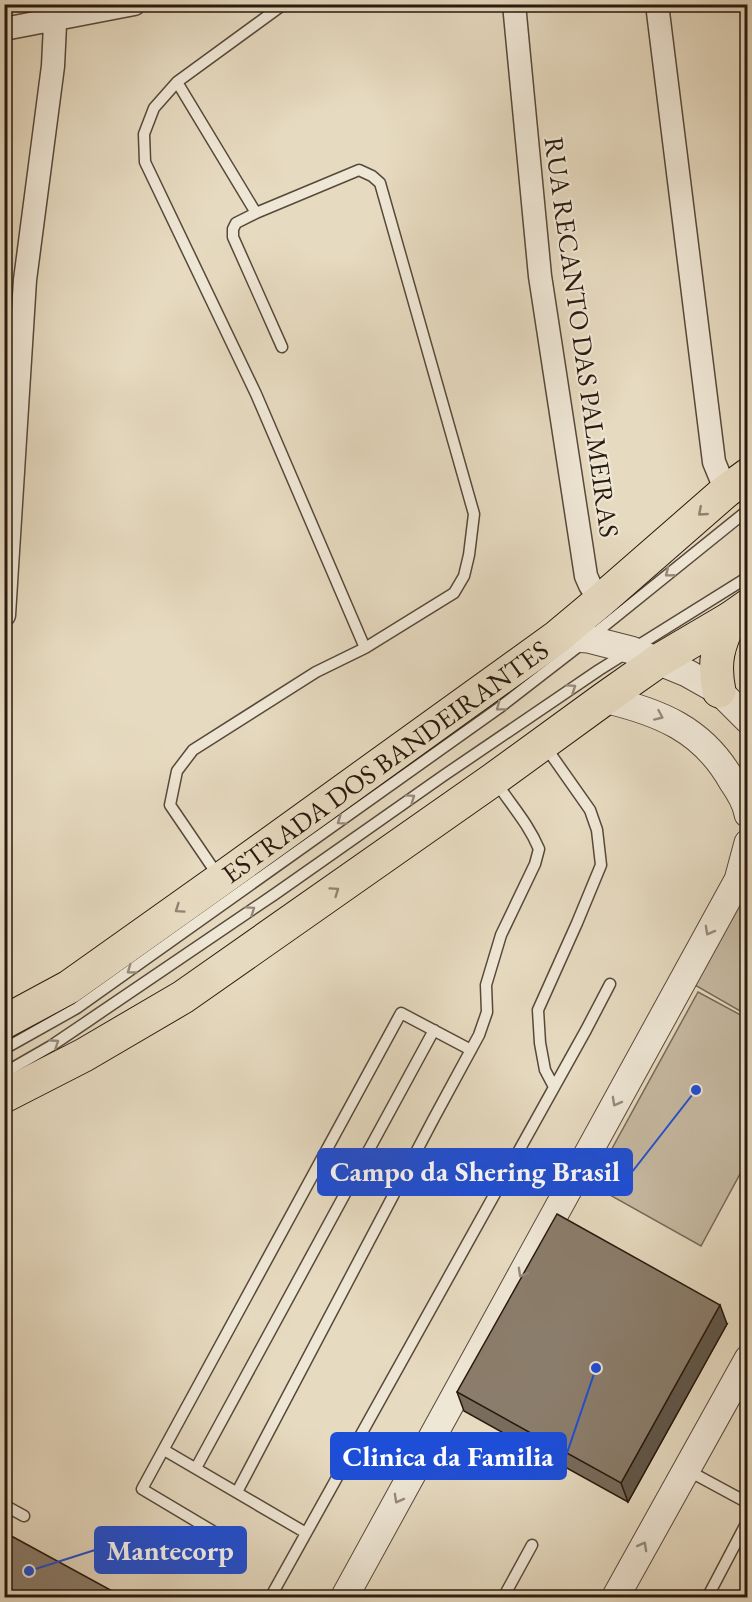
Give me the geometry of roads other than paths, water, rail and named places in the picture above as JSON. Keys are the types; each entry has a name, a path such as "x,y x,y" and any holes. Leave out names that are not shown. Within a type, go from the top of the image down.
{"main road":[{"name":"ESTRADA DOS BANDEIRANTES","path":"4,1022 69,987 221,879 573,638 600,601 740,492"},
{"path":"4,1096 84,1055 183,997 604,699 645,656 739,612"},
{"path":"719,691 716,657 721,639 739,612"}],"street":[{"path":"4,29 56,12 135,4"},
{"name":"RUA RECANTO DAS PALMEIRAS","path":"514,4 540,276 586,576 600,601"},
{"path":"657,4 714,462 740,492"},
{"path":"4,615 25,280 53,66 56,12"},
{"path":"573,638 645,656 687,673 719,691 747,720"},
{"path":"604,699 636,706 661,716 684,728 706,745 740,785 747,814"},
{"path":"344,1598 742,872 747,843"},
{"path":"615,1598 747,1359"}],"lane":[{"path":"284,4 177,82 154,108 144,134 145,162 256,394 364,648"},
{"path":"177,82 256,213"},
{"path":"221,879 170,805 177,771 193,750 316,672 364,648 454,593 464,576 474,514 380,183 372,176 359,170 236,223 233,237 282,347"},
{"path":"4,1049 77,1008 500,708 573,638 740,492"},
{"path":"4,1073 88,1021 599,670 645,656 747,577"},
{"path":"543,743 590,810 597,830 601,865 538,1010 540,1043 545,1070 554,1087"},
{"path":"237,1492 479,1035 487,1012 486,985 501,935 535,864 539,849 523,818 494,779"},
{"path":"270,1598 610,984"},
{"path":"231,1542 142,1489 401,1012 471,1050"},
{"path":"196,1468 434,1030"},
{"path":"164,1450 306,1533"},
{"path":"686,1469 747,1503"},
{"path":"4,1505 24,1516"},
{"path":"707,1598 747,1521"},
{"path":"503,1598 531,1545"}],"place":[{"name":"Campo da Shering Brasil","path":"696,1090"},
{"name":"Clinica da Familia","path":"596,1368"},
{"name":"Mantecorp","path":"29,1571"}]}
